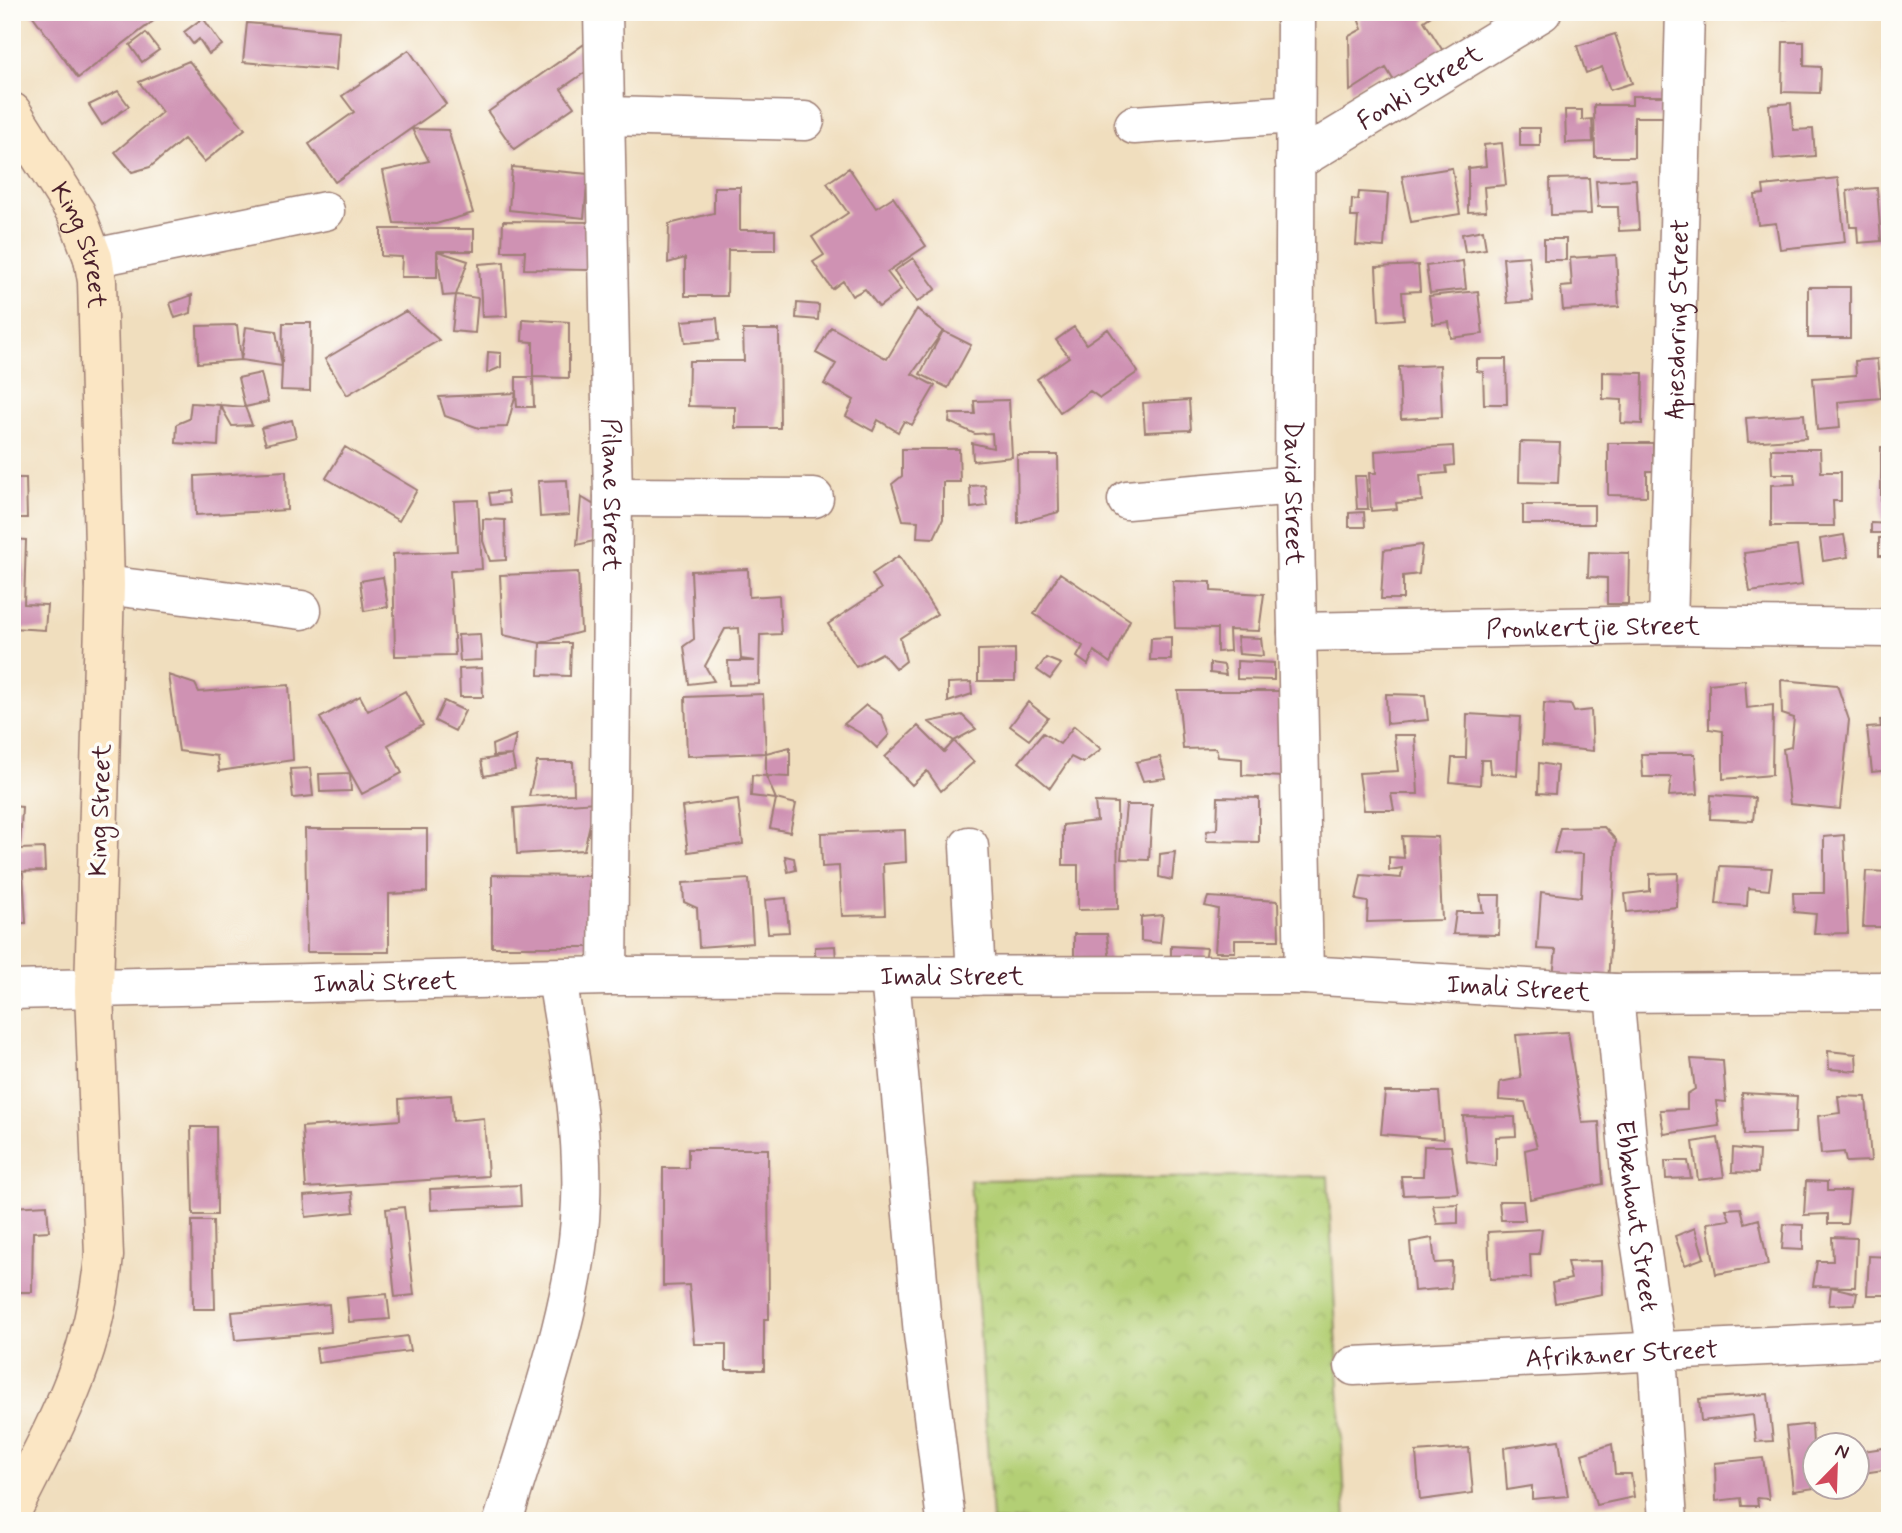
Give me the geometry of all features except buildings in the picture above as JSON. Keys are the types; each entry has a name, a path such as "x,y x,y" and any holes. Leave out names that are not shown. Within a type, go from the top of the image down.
{"street":[{"name":"Pilane Street","path":"604,12 613,497 608,976"},
{"name":"David Street","path":"1296,12 1294,485 1304,975"},
{"name":"Fonki Street","path":"1295,162 1542,12"},
{"name":"Apiesdoring Street","path":"1668,625 1685,12"},
{"name":"King Street","path":"12,112 76,213 93,258 98,307 105,585 94,990 104,1256 101,1291 91,1338 79,1374 12,1511"},
{"path":"1134,125 1294,114"},
{"path":"608,116 805,121"},
{"path":"93,258 325,211"},
{"path":"1127,500 1294,485"},
{"path":"613,497 814,498"},
{"path":"105,585 302,610"},
{"name":"Pronkertjie Street","path":"1297,632 1668,625 1890,628"},
{"path":"969,846 976,976"},
{"name":"Imali Street","path":"12,990 608,976 1304,975 1614,993 1890,990"},
{"path":"890,977 923,1334 946,1521"},
{"path":"503,1521 559,1331 575,1256 582,1202 580,1126 557,979"},
{"name":"Ebbenhout Street","path":"1614,993 1630,1173 1657,1353 1668,1521"},
{"name":"Afrikaner Street","path":"1354,1366 1890,1340"}],"green space":[{"path":"1328,1176 1346,1521 992,1521 970,1180"}]}
